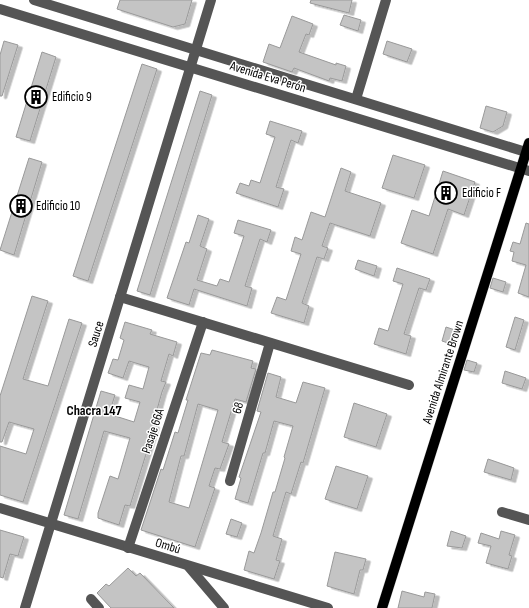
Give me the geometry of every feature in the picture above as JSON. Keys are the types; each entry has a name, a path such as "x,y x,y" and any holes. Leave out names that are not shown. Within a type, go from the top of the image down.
{"main road":[{"name":"Avenida Almirante Brown","path":"382,608 525,170 528,149"}],"street":[{"name":"Avenida Eva Perón","path":"36,0 356,99 528,149"},
{"name":"Sauce","path":"25,608 211,0"},
{"path":"356,99 386,0"},
{"name":"Avenida Eva Perón","path":"0,9 525,170"},
{"path":"120,297 409,385"},
{"name":"Pasaje 66A","path":"128,548 203,322"},
{"name":"68","path":"230,481 270,343"},
{"name":"Ombú","path":"0,508 189,567 328,608"},
{"path":"502,512 529,520"},
{"path":"189,567 224,608"},
{"path":"91,599 99,608"}],"building":[{"path":"120,0 192,0 185,24 173,27 117,9"},
{"path":"311,0 352,0 349,13 310,3"},
{"path":"344,15 361,20 358,31 340,25"},
{"path":"292,16 313,24 309,35 306,34 299,52 336,65 336,63 346,66 342,81 330,78 329,81 294,68 292,72 263,62 269,44 280,48"},
{"path":"4,41 18,45 2,96 0,96 0,55"},
{"path":"387,41 412,49 407,62 383,54"},
{"name":"Edificio 9","path":"42,52 56,57 30,141 16,137"},
{"path":"142,64 157,69 88,281 73,276"},
{"path":"200,91 212,95 150,295 137,291"},
{"path":"486,106 507,112 503,126 493,132 480,128"},
{"path":"270,121 302,131 298,143 291,140 276,187 284,189 278,207 236,193 240,183 249,186 251,180 260,183 275,137 266,134"},
{"path":"393,155 425,165 414,198 382,188"},
{"name":"Edificio 10","path":"29,158 42,162 14,255 0,250"},
{"path":"341,168 351,172 345,191 381,203 370,236 330,223 322,246 328,248 324,259 317,257 302,303 309,306 304,323 271,313 277,297 286,300 301,254 291,251 295,237 302,240 311,212 325,217"},
{"path":"443,171 475,182 464,215 448,209 433,254 401,243 412,210 429,216"},
{"path":"198,215 209,219 200,246 207,249 197,280 217,286 220,279 229,282 244,236 234,233 238,220 271,230 267,242 260,239 245,286 252,288 247,306 194,289 189,305 167,298 186,242 189,243"},
{"path":"526,223 529,224 529,297 518,293 526,265 512,261 514,252 510,251 513,242 520,244"},
{"path":"358,260 377,266 374,276 355,269"},
{"path":"397,268 430,279 426,290 419,288 404,334 411,336 406,354 374,344 379,328 388,331 403,284 393,281"},
{"path":"493,278 506,282 503,292 490,288"},
{"path":"32,296 48,301 23,379 48,386 69,319 82,323 23,502 0,495 0,446 26,454 34,429 9,422 2,442 0,442 0,396"},
{"path":"515,317 524,320 515,350 506,347"},
{"path":"125,322 152,330 150,334 177,342 173,356 169,354 161,381 166,382 153,424 155,425 130,506 125,505 119,525 98,518 98,513 110,476 118,479 130,438 104,431 78,519 64,515 101,391 115,395 109,414 134,422 140,402 125,398 129,385 143,389 149,367 129,361 123,378 108,373 113,359 118,360 124,340 120,338"},
{"path":"446,327 455,330 451,344 442,341"},
{"path":"212,350 253,361 251,368 256,369 246,402 235,399 222,442 229,444 220,469 215,468 209,486 215,488 195,547 141,530 175,432 178,433 188,400 186,400 201,353 210,355","holes":["198,404 218,410 189,508 169,502 181,456 184,456"]},
{"path":"467,360 477,363 474,372 464,370"},
{"path":"505,371 526,378 522,389 502,383"},
{"path":"268,373 281,377 276,397 296,403 303,382 325,388 303,463 301,462 291,494 286,492 273,536 282,539 276,560 280,561 274,579 244,570 249,551 254,553 273,492 275,492 293,426 274,421 248,503 235,499 241,478 239,477 261,412 257,411"},
{"path":"354,403 387,414 376,447 344,437"},
{"path":"488,459 514,468 511,480 484,472"},
{"path":"336,466 368,476 357,509 325,499"},
{"path":"231,519 242,523 237,537 226,534"},
{"path":"0,530 24,537 18,556 10,554 3,578 0,577"},
{"path":"451,531 466,536 462,548 447,546"},
{"path":"501,531 515,535 509,555 512,556 508,569 486,563 491,546 478,543 481,533 499,539"},
{"path":"335,552 366,559 363,570 360,570 354,594 327,586"},
{"path":"128,568 136,576 140,573 174,608 111,608 97,593 106,584 109,586"},
{"path":"402,591 424,597 425,592 435,594 432,608 398,608"}],"place":[{"name":"Edificio 9","path":"36,97"},
{"name":"Edificio F","path":"446,193"},
{"name":"Edificio 10","path":"21,206"}],"district":[{"name":"Chacra 147","path":"94,410"}]}
